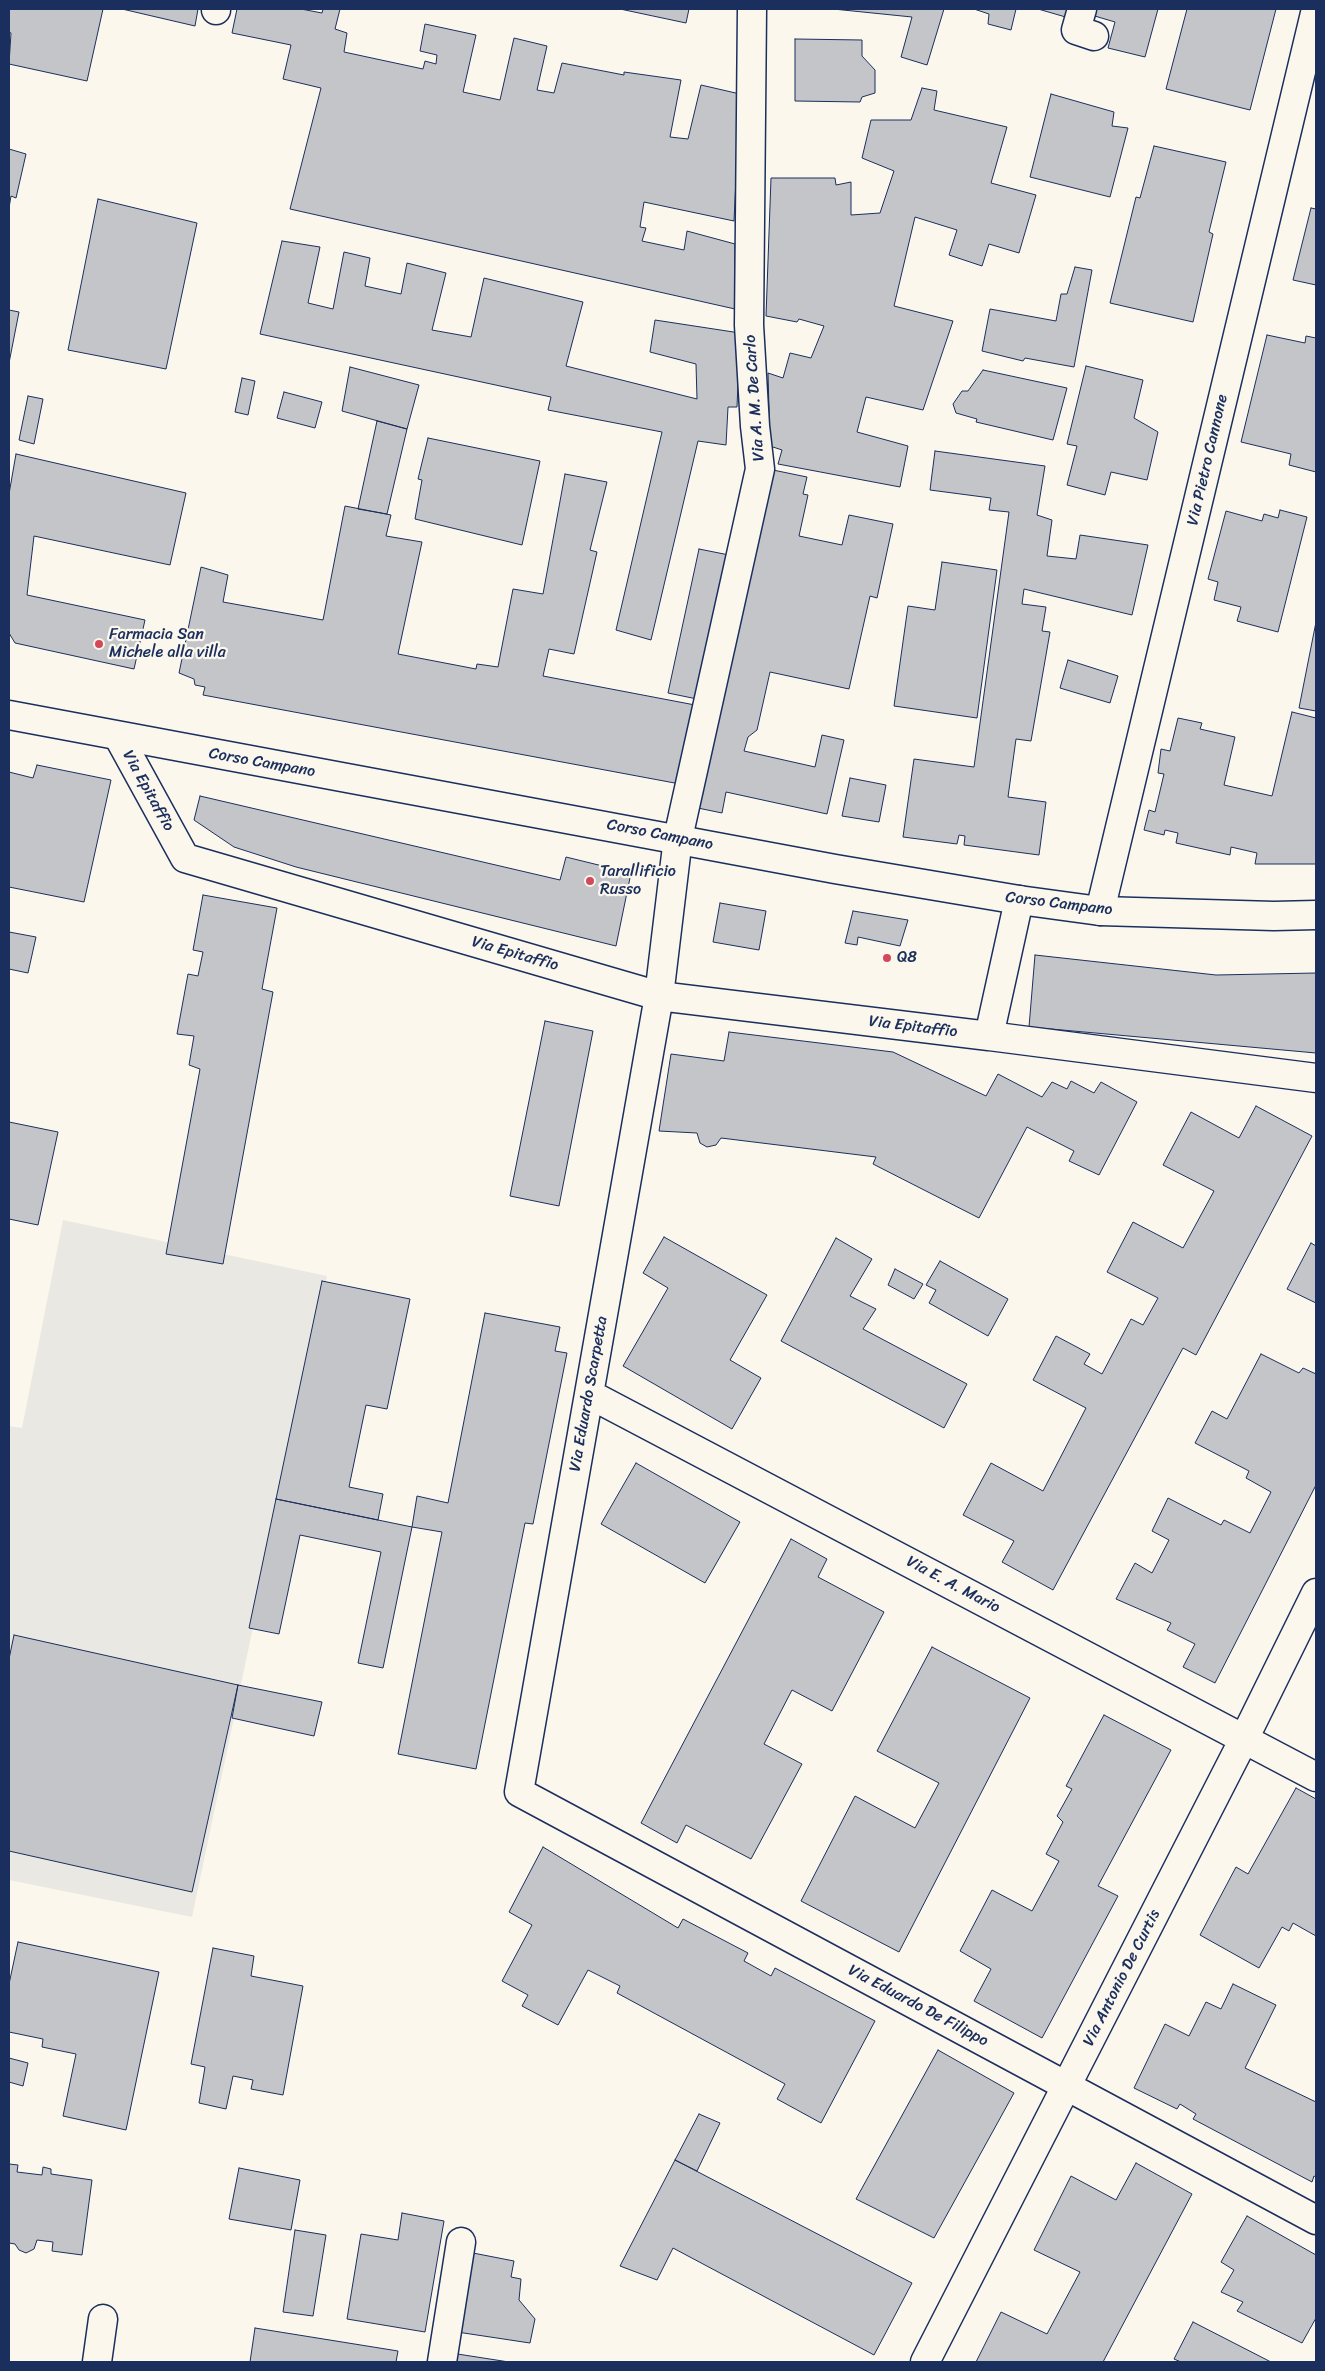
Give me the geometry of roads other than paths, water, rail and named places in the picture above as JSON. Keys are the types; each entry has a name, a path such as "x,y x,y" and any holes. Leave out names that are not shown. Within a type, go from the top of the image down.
{"street":[{"name":"Via A. M. De Carlo","path":"660,996 678,838 760,469 754,426 750,325 752,9"},
{"path":"1082,9 1076,30 1094,36"},
{"name":"Via Pietro Cannone","path":"1100,911 1316,9"},
{"name":"Corso Campano","path":"9,715 678,838 835,869 1019,900 1100,911 1274,916 1316,915"},
{"name":"Via Epitaffio","path":"118,736 185,858 660,996 1316,1078"},
{"path":"989,1036 1019,900"},
{"name":"Via Eduardo Scarpetta","path":"519,1792 660,996"},
{"name":"Via E. A. Mario","path":"590,1394 1316,1777"},
{"name":"Via Antonio De Curtis","path":"925,2362 1244,1739 1316,1593"},
{"name":"Via Eduardo De Filippo","path":"519,1792 1316,2220"},
{"path":"442,2362 461,2242"},
{"path":"97,2362 103,2319"}],"place":[{"name":"Farmacia San Michele alla villa","path":"99,644"},
{"name":"Tarallificio Russo","path":"590,881"},
{"name":"Q8","path":"887,958"}]}
